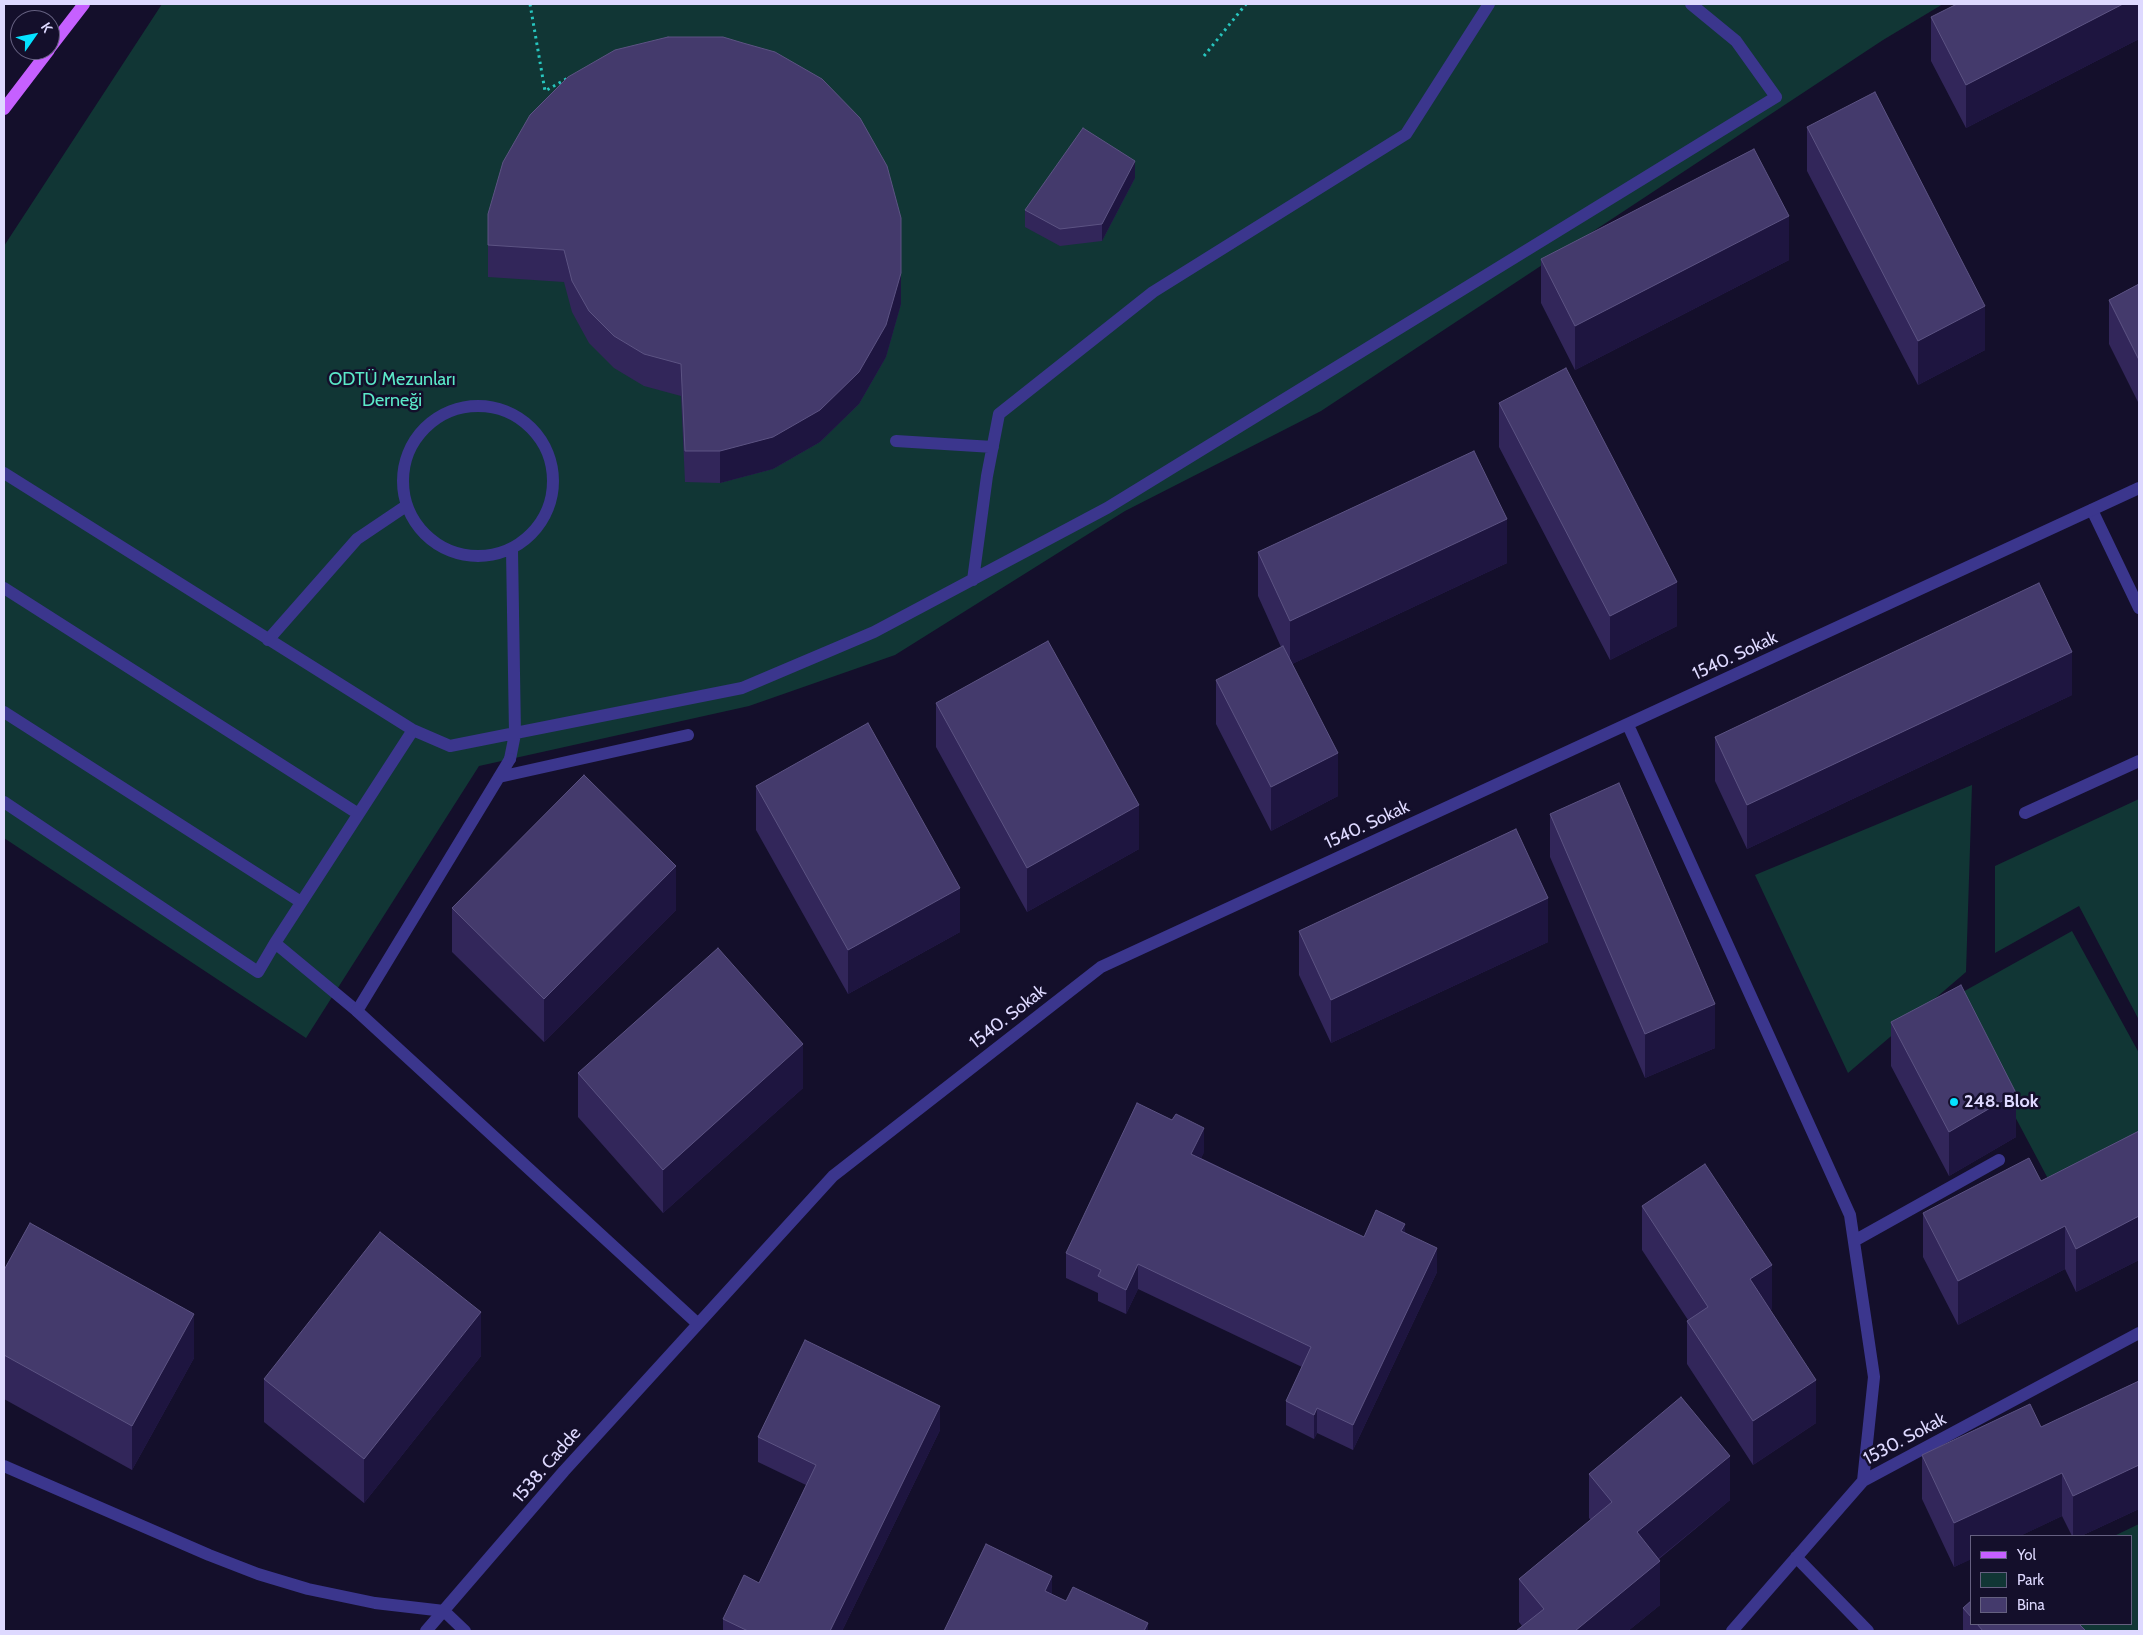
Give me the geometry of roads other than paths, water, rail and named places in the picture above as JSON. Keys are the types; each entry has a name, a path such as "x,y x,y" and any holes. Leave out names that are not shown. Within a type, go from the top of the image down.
{"main road":[{"path":"60,35 84,4"},
{"path":"4,109 41,60"}],"street":[{"path":"973,580 999,414 1153,292 1406,134 1489,4"},
{"path":"4,472 413,730 450,746 742,688 874,632 1107,508 1776,97 1736,41 1691,4"},
{"path":"482,405 511,413 534,431 550,456 554,486 546,514 528,538 512,550 474,557 445,550 421,532 406,506 402,476 409,448 427,425 453,409 482,405"},
{"path":"896,441 993,447"},
{"name":"1540. Sokak","path":"698,1324 833,1176 1101,967 2139,488"},
{"path":"268,640 357,539 406,506"},
{"path":"2092,510 2139,608"},
{"path":"357,1011 510,759 515,734 512,550"},
{"path":"4,588 357,813"},
{"path":"4,712 301,902"},
{"path":"1628,725 1850,1215 1874,1377 1863,1481"},
{"path":"4,802 258,972 357,813 413,730"},
{"path":"499,777 688,734"},
{"path":"2025,813 2139,761"},
{"path":"275,943 357,1011 698,1324"},
{"path":"1854,1241 1999,1160"},
{"name":"1538. Cadde","path":"426,1631 564,1471 698,1324"},
{"name":"1530. Sokak","path":"1732,1631 1863,1481 2139,1334"},
{"path":"4,1466 209,1555 258,1574 308,1590 375,1604 444,1611 465,1631"},
{"path":"1796,1557 1868,1631"}],"place":[{"name":"248. Blok","path":"1954,1102"}],"park label":[{"name":"ODTÜ Mezunları Derneği","path":"392,390"}]}
